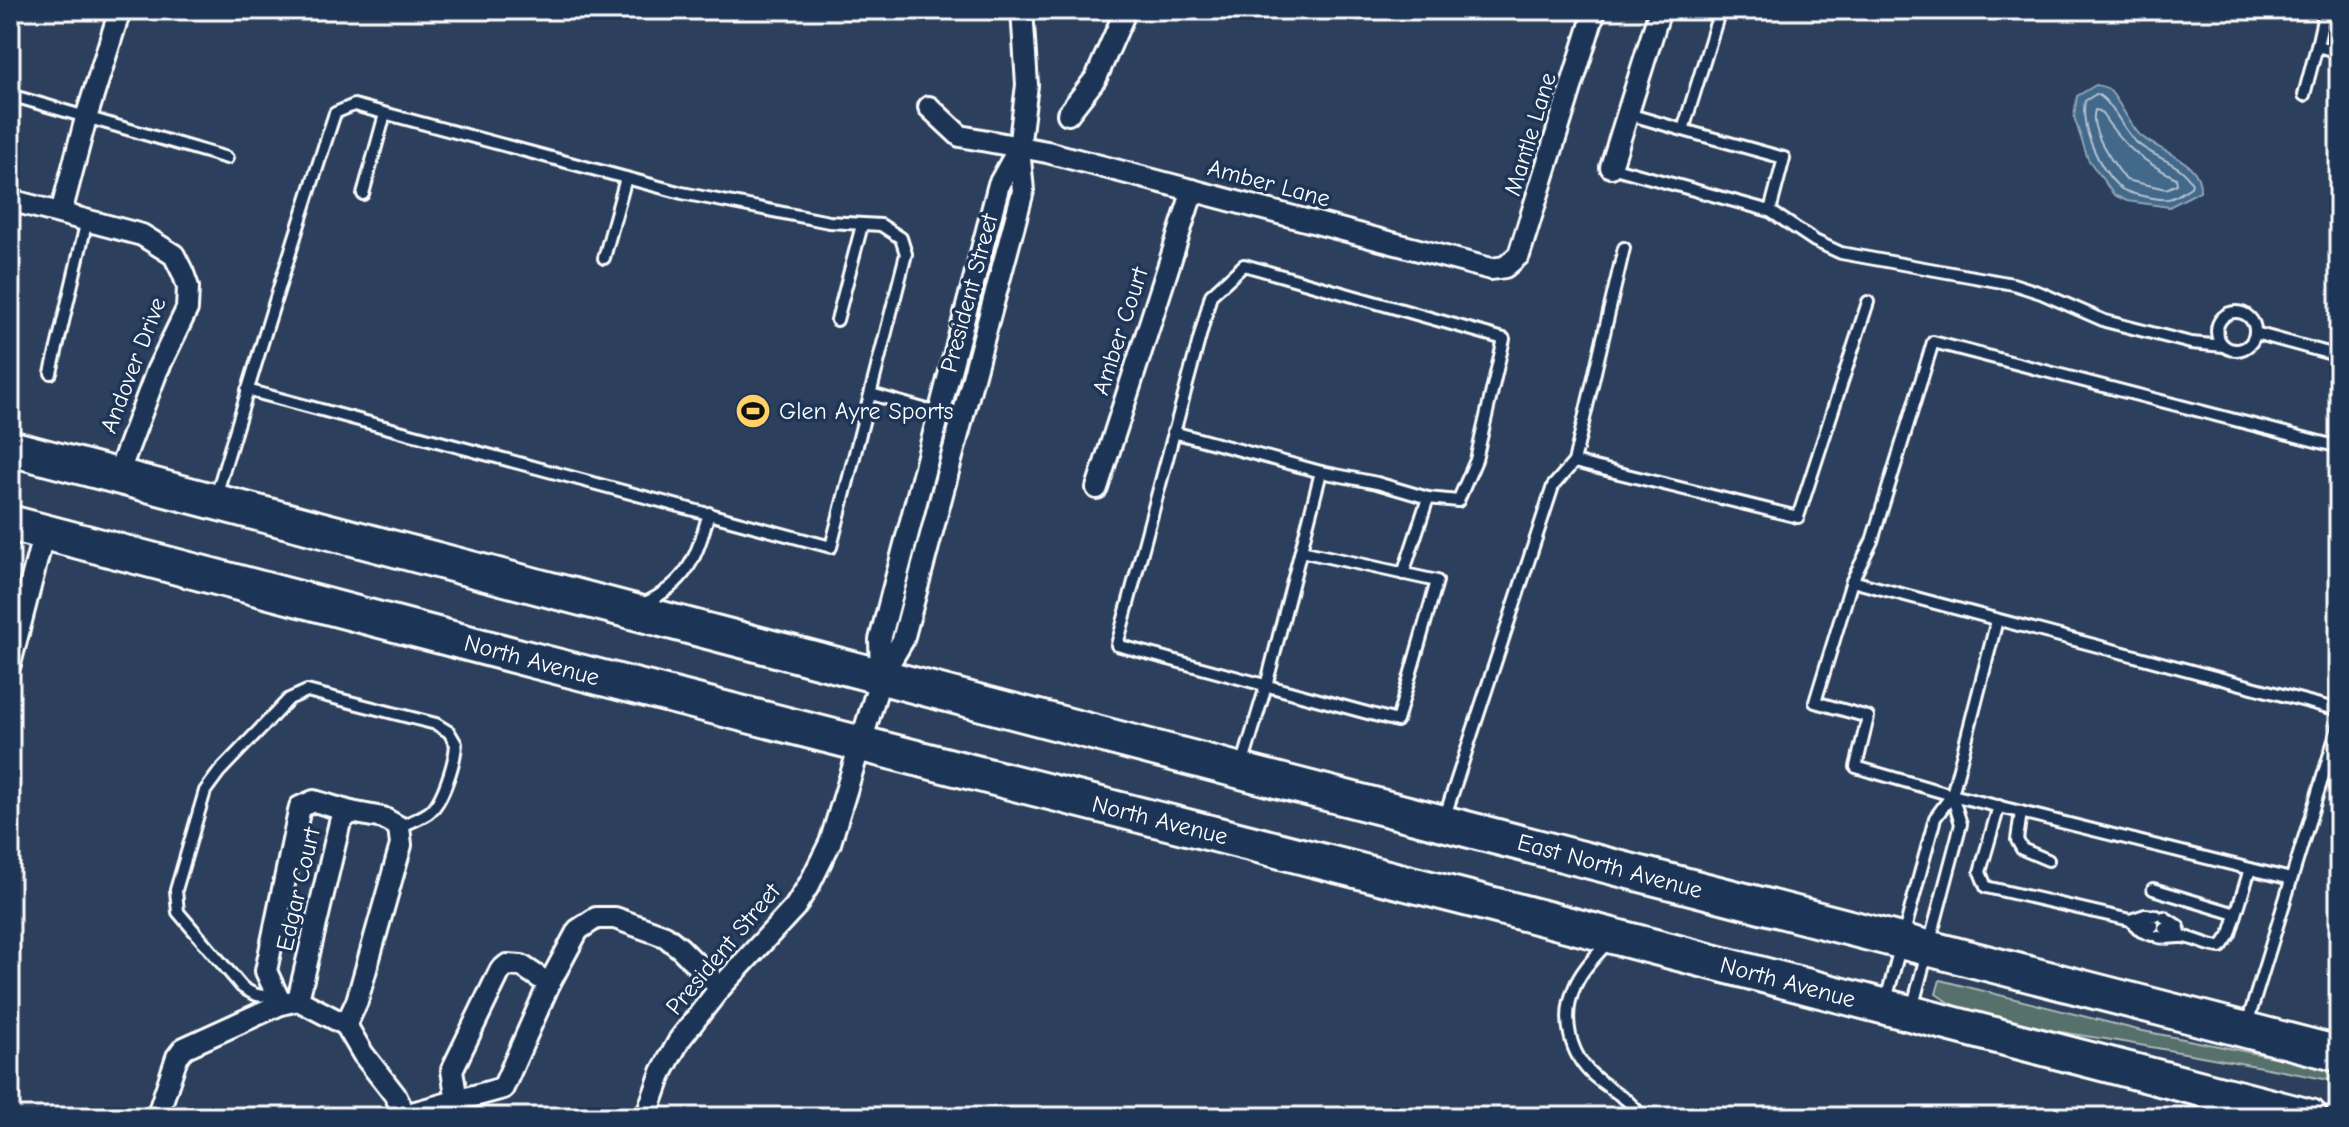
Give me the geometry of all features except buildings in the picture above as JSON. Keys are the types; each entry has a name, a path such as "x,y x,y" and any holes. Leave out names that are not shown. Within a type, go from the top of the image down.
{"main road":[{"path":"10,448 881,677"},
{"name":"North Avenue","path":"10,523 2310,1117"},
{"name":"East North Avenue","path":"881,677 2339,1054"}],"street":[{"path":"61,213 86,118 120,10"},
{"name":"President Street","path":"646,1117 662,1072 680,1039 720,988 795,907 810,883 830,843 881,677 903,640 1023,191 1019,148 1027,85 1022,10"},
{"path":"1068,114 1096,78 1126,10"},
{"name":"Mantle Lane","path":"1505,267 1519,255 1595,10"},
{"path":"1611,167 1660,10"},
{"name":"Amber Lane","path":"929,107 960,136 1047,152 1491,269 1505,267"},
{"name":"President Street","path":"881,677 880,640 938,414 999,184 1019,148"},
{"name":"Amber Court","path":"1097,488 1193,190"},
{"name":"Andover Drive","path":"10,200 142,235 174,255 188,287 187,309 157,371 117,477"},
{"path":"10,664 44,532"},
{"path":"351,812 314,801 300,807 266,971 285,999 346,1025 406,1116 503,1088 549,984 578,930 596,918 615,918 665,936 720,988"},
{"name":"Edgar Court","path":"285,999 340,822 351,812 383,818 399,827"},
{"path":"346,1025 357,1001 401,845 399,827"},
{"path":"457,1101 452,1070 500,971 507,965 522,966 549,984"},
{"path":"157,1117 177,1057 184,1048 285,999"}],"lane":[{"path":"1683,130 1720,10"},
{"path":"2304,95 2325,10"},
{"path":"2317,46 2339,52"},
{"path":"10,95 227,158"},
{"path":"215,502 247,390 335,113 354,105 682,193 829,222 881,225 901,238 906,254 831,547 247,390"},
{"path":"1627,113 1784,158 1770,211"},
{"path":"363,194 385,114"},
{"path":"1611,167 1770,211 1815,241 1841,253 2013,284 2105,321 2191,343 2240,349 2250,343 2255,333 2252,320 2247,315 2241,312 2223,316 2217,335 2224,346"},
{"path":"604,258 626,178"},
{"path":"51,373 87,220"},
{"path":"837,320 862,225"},
{"path":"1442,822 1553,486 1574,462 1624,248"},
{"path":"1173,432 1428,498 1458,501 1476,460 1504,339 1244,265 1211,295 1173,432 1117,645 1397,721 1437,581 1301,551"},
{"path":"1574,462 1798,517 1868,302"},
{"path":"2255,333 2339,356"},
{"path":"2291,879 1952,795 1856,767 1868,717 1815,702 1852,581 1872,541 1933,342 2339,447"},
{"path":"871,394 962,420"},
{"path":"1241,771 1321,472"},
{"path":"1403,574 1428,498"},
{"path":"629,611 672,588 685,575 694,561 709,513"},
{"path":"1852,581 2339,710"},
{"path":"1898,1010 1915,945 1935,818 1952,795 1997,620"},
{"path":"285,999 255,996 242,987 178,912 176,890 205,791 219,772 289,699 307,691 436,724 449,732 456,744 449,774 436,804 429,813 399,827"},
{"path":"2245,1030 2339,724"},
{"path":"1898,1010 1915,945 1961,824 1952,795"},
{"path":"1999,806 1980,872 1986,887 2130,920 2145,915 2158,926 2212,947 2221,947 2230,934 2250,869"},
{"path":"2021,812 2017,840 2022,849 2048,860"},
{"path":"2153,889 2236,914"},
{"path":"2130,920 2141,931 2158,926"},
{"path":"1613,936 1575,986 1567,1011 1568,1031 1574,1051 1584,1066 1627,1099 1642,1117"}],"green space":[{"path":"1940,980 2138,1030 2314,1065 2339,1072 2339,1082 1998,1020 1974,1013 1936,994"}],"water":[{"path":"2096,85 2112,93 2140,135 2194,171 2200,191 2169,207 2127,201 2114,195 2088,159 2074,117 2077,96"}],"place":[{"name":"Glen Ayre Sports","path":"753,411"}]}
